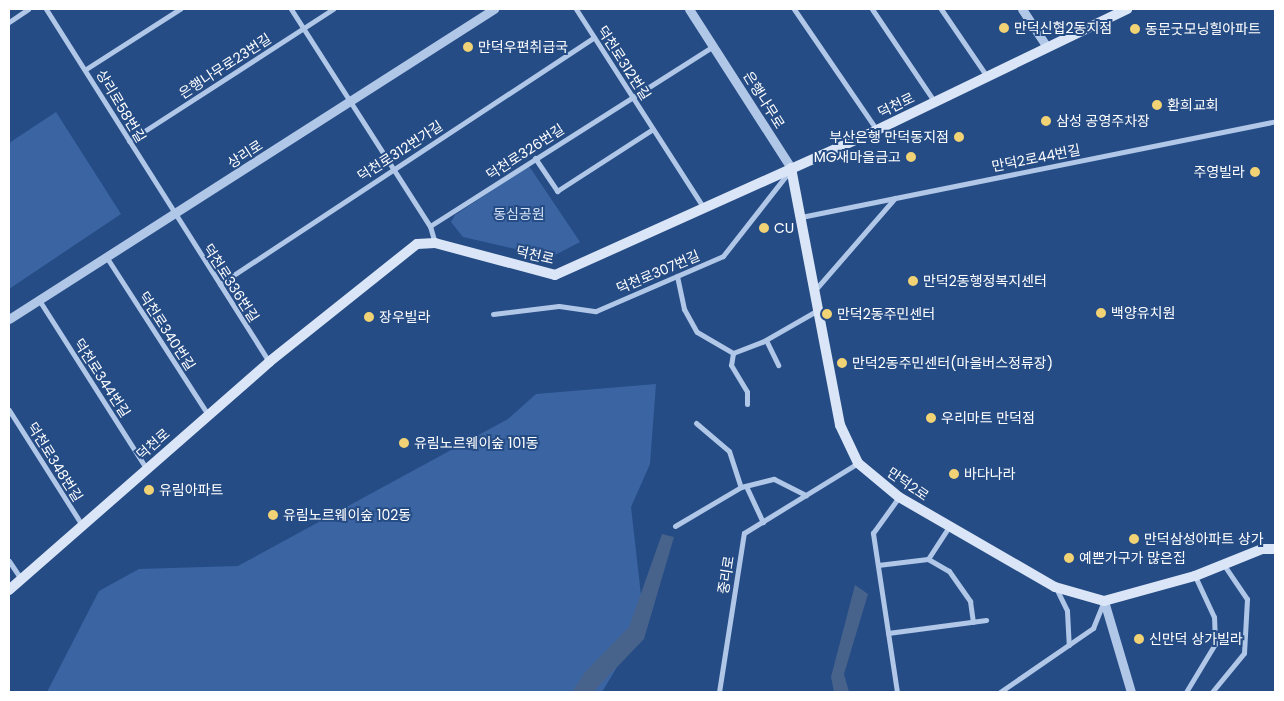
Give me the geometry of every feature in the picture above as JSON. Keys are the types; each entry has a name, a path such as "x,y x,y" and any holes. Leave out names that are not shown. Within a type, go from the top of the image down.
{"main road":[{"name":"덕천로","path":"9,590 269,362 417,244 435,243 555,275 877,130 986,75 1127,9"},
{"name":"만덕2로","path":"791,168 840,425 858,462 899,497 1055,587 1104,601"},
{"path":"1104,601 1196,576 1262,549 1275,550"}],"street":[{"path":"9,22 28,9"},
{"name":"상리로58번길","path":"46,9 86,69 174,216"},
{"path":"86,69 180,9"},
{"path":"291,9 430,226 435,243"},
{"name":"은행나무로23번길","path":"130,141 332,9"},
{"name":"상리로","path":"9,319 174,216 494,9"},
{"name":"덕천로312번길","path":"576,9 704,208"},
{"name":"은행나무로","path":"689,9 791,168"},
{"path":"794,9 877,130"},
{"path":"872,9 934,101"},
{"path":"941,9 986,75"},
{"path":"1022,9 1046,47"},
{"name":"덕천로312번가길","path":"220,284 594,37"},
{"path":"632,96 714,46"},
{"name":"덕천로326번길","path":"430,226 632,96"},
{"name":"만덕2로44번길","path":"801,218 1275,121"},
{"path":"535,158 557,191 653,129"},
{"name":"덕천로307번길","path":"493,314 559,306 596,311 723,256 791,168"},
{"path":"815,291 895,198"},
{"name":"덕천로336번길","path":"174,216 269,362"},
{"name":"덕천로340번길","path":"108,258 208,415"},
{"path":"677,276 684,308 697,332 733,353"},
{"name":"덕천로344번길","path":"39,300 146,468"},
{"path":"733,353 766,340 818,310"},
{"path":"766,340 778,365"},
{"path":"733,353 731,366 747,392 747,404"},
{"name":"덕천로348번길","path":"9,410 82,526"},
{"path":"696,422 729,451 743,486 763,522"},
{"name":"중리로","path":"720,692 744,533 858,462"},
{"path":"675,526 743,486 774,479 806,495"},
{"path":"897,692 873,533 899,497"},
{"path":"928,559 950,527"},
{"path":"878,565 928,559 949,571 959,582 970,601 972,622"},
{"path":"9,561 21,580"},
{"path":"1212,692 1244,653 1247,598 1224,564"},
{"path":"1186,692 1216,644 1214,617 1196,576"},
{"path":"1055,587 1067,611 1069,645"},
{"path":"1000,692 1093,628 1104,601"},
{"path":"1104,601 1131,692"},
{"path":"888,633 986,620"}],"green space":[{"path":"56,112 121,214 9,289 9,143"},
{"name":"동심공원","path":"529,166 580,242 551,257 463,237 451,222 455,215"},
{"path":"656,384 650,464 631,507 644,622 602,692 47,692 99,591 139,569 238,566 508,419 536,394"}],"shaded area":[{"path":"662,534 674,537 644,639 593,692 572,692 585,672 629,627"},
{"path":"855,585 868,594 844,674 849,692 834,692 831,677"}],"place":[{"name":"만덕신협2동지점","path":"1004,28"},
{"name":"동문굿모닝힐아파트","path":"1135,29"},
{"name":"만덕우편취급국","path":"468,47"},
{"name":"환희교회","path":"1157,105"},
{"name":"삼성 공영주차장","path":"1046,121"},
{"name":"부산은행 만덕동지점","path":"959,137"},
{"name":"MG새마을금고","path":"911,157"},
{"name":"주영빌라","path":"1255,172"},
{"name":"CU","path":"764,228"},
{"name":"만덕2동행정복지센터","path":"913,281"},
{"name":"백양유치원","path":"1101,313"},
{"name":"만덕2동주민센터","path":"827,314"},
{"name":"장우빌라","path":"369,317"},
{"name":"만덕2동주민센터(마을버스정류장)","path":"842,363"},
{"name":"우리마트 만덕점","path":"931,418"},
{"name":"유림노르웨이숲 101동","path":"404,443"},
{"name":"바다나라","path":"954,474"},
{"name":"유림아파트","path":"149,490"},
{"name":"유림노르웨이숲 102동","path":"273,515"},
{"name":"만덕삼성아파트 상가","path":"1134,539"},
{"name":"예쁜가구가 많은집","path":"1069,558"},
{"name":"신만덕 상가빌라","path":"1139,639"}]}
